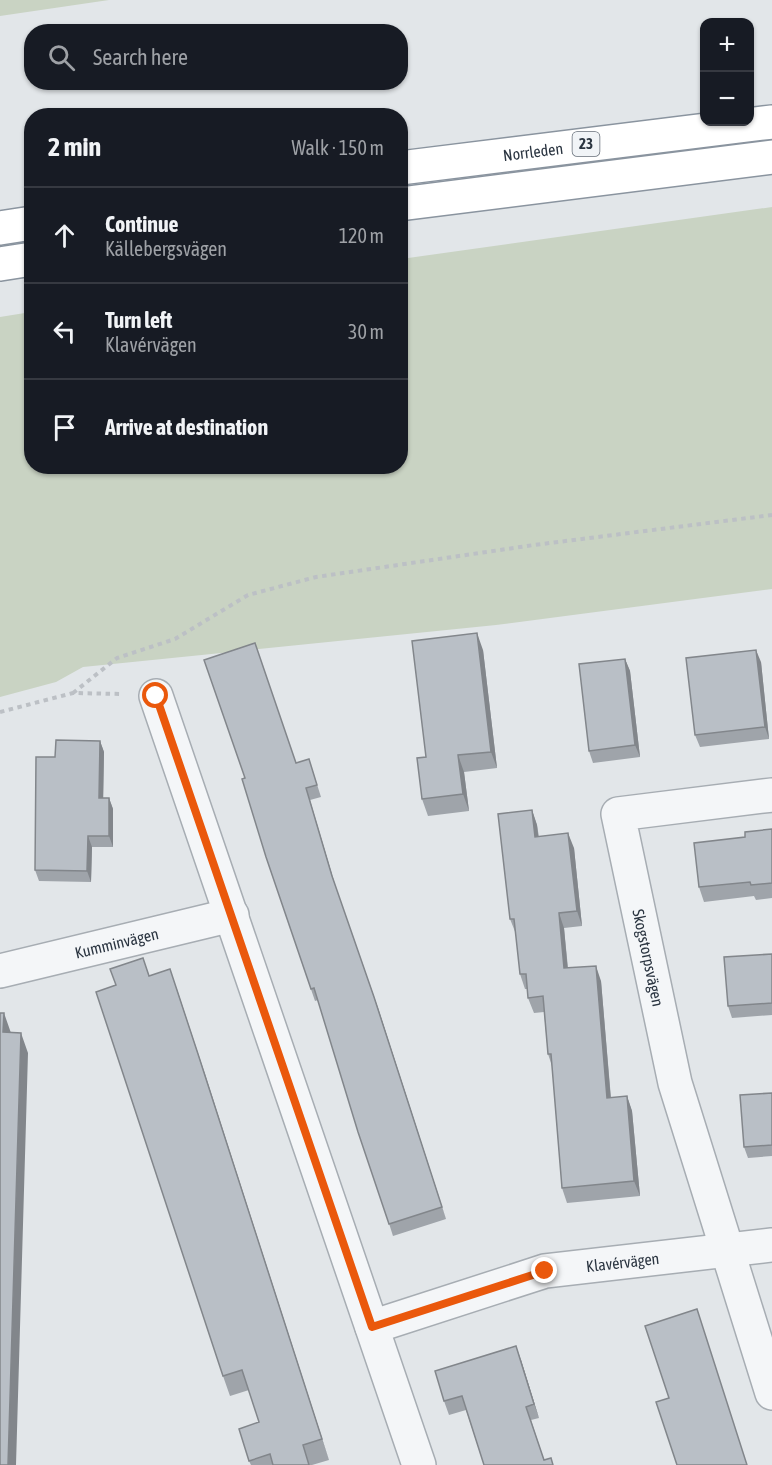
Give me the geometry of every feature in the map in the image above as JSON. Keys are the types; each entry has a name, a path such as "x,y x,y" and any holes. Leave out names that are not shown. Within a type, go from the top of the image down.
{"highway":[{"name":"Norrleden","path":"408,167 772,122"},
{"name":"23","path":"408,203 772,157"},
{"path":"0,228 24,224"},
{"path":"0,264 24,260"}],"street":[{"path":"156,696 419,1465"},
{"name":"Skogstorpsvägen","path":"726,1250 675,1083 618,814 772,795"},
{"name":"Kumminvägen","path":"0,971 232,915"},
{"name":"Klavérvägen","path":"372,1327 545,1271 772,1245"},
{"path":"726,1250 772,1393"}],"path":[{"path":"73,693 117,658 175,639 248,595 305,580 534,545 772,515"},
{"path":"0,712 73,693 156,696"}],"green space":[{"path":"0,0 109,0 0,16"},
{"path":"772,207 772,589 496,625 83,667 56,682 0,697 0,317 24,313 24,474 408,474 408,258"}],"building":[{"path":"477,633 491,752 458,755 463,794 422,799 417,758 426,757 412,641"},
{"path":"255,643 296,763 309,759 317,785 306,788 332,876 442,1207 389,1224 314,988 311,989 266,857 242,779 245,778 204,660"},
{"path":"756,650 765,727 695,735 686,658"},
{"path":"625,659 635,745 589,751 579,664"},
{"path":"56,740 100,741 99,798 109,798 109,836 88,836 87,871 35,870 36,757 55,757"},
{"path":"532,810 535,837 568,833 577,911 559,913 564,968 596,966 607,1098 627,1096 634,1181 562,1188 551,1054 548,1054 543,996 528,998 526,974 520,974 514,919 510,919 498,814"},
{"path":"772,829 772,883 751,885 750,882 699,887 694,843 745,837 745,832"},
{"path":"772,954 772,1003 728,1006 724,957"},
{"path":"143,958 149,976 170,969 198,1054 322,1439 303,1445 309,1465 273,1465 270,1454 249,1461 239,1429 259,1422 242,1370 223,1376 96,992 116,985 110,969"},
{"path":"0,1013 4,1013 3,1032 21,1033 8,1465 0,1465"},
{"path":"772,1093 772,1145 744,1147 740,1095"},
{"path":"697,1309 747,1465 677,1465 656,1402 669,1398 645,1326"},
{"path":"516,1346 534,1404 526,1407 544,1460 551,1458 553,1465 484,1465 462,1396 444,1401 435,1371"}],"route":[{"path":"156,696 372,1327 545,1271"}]}
